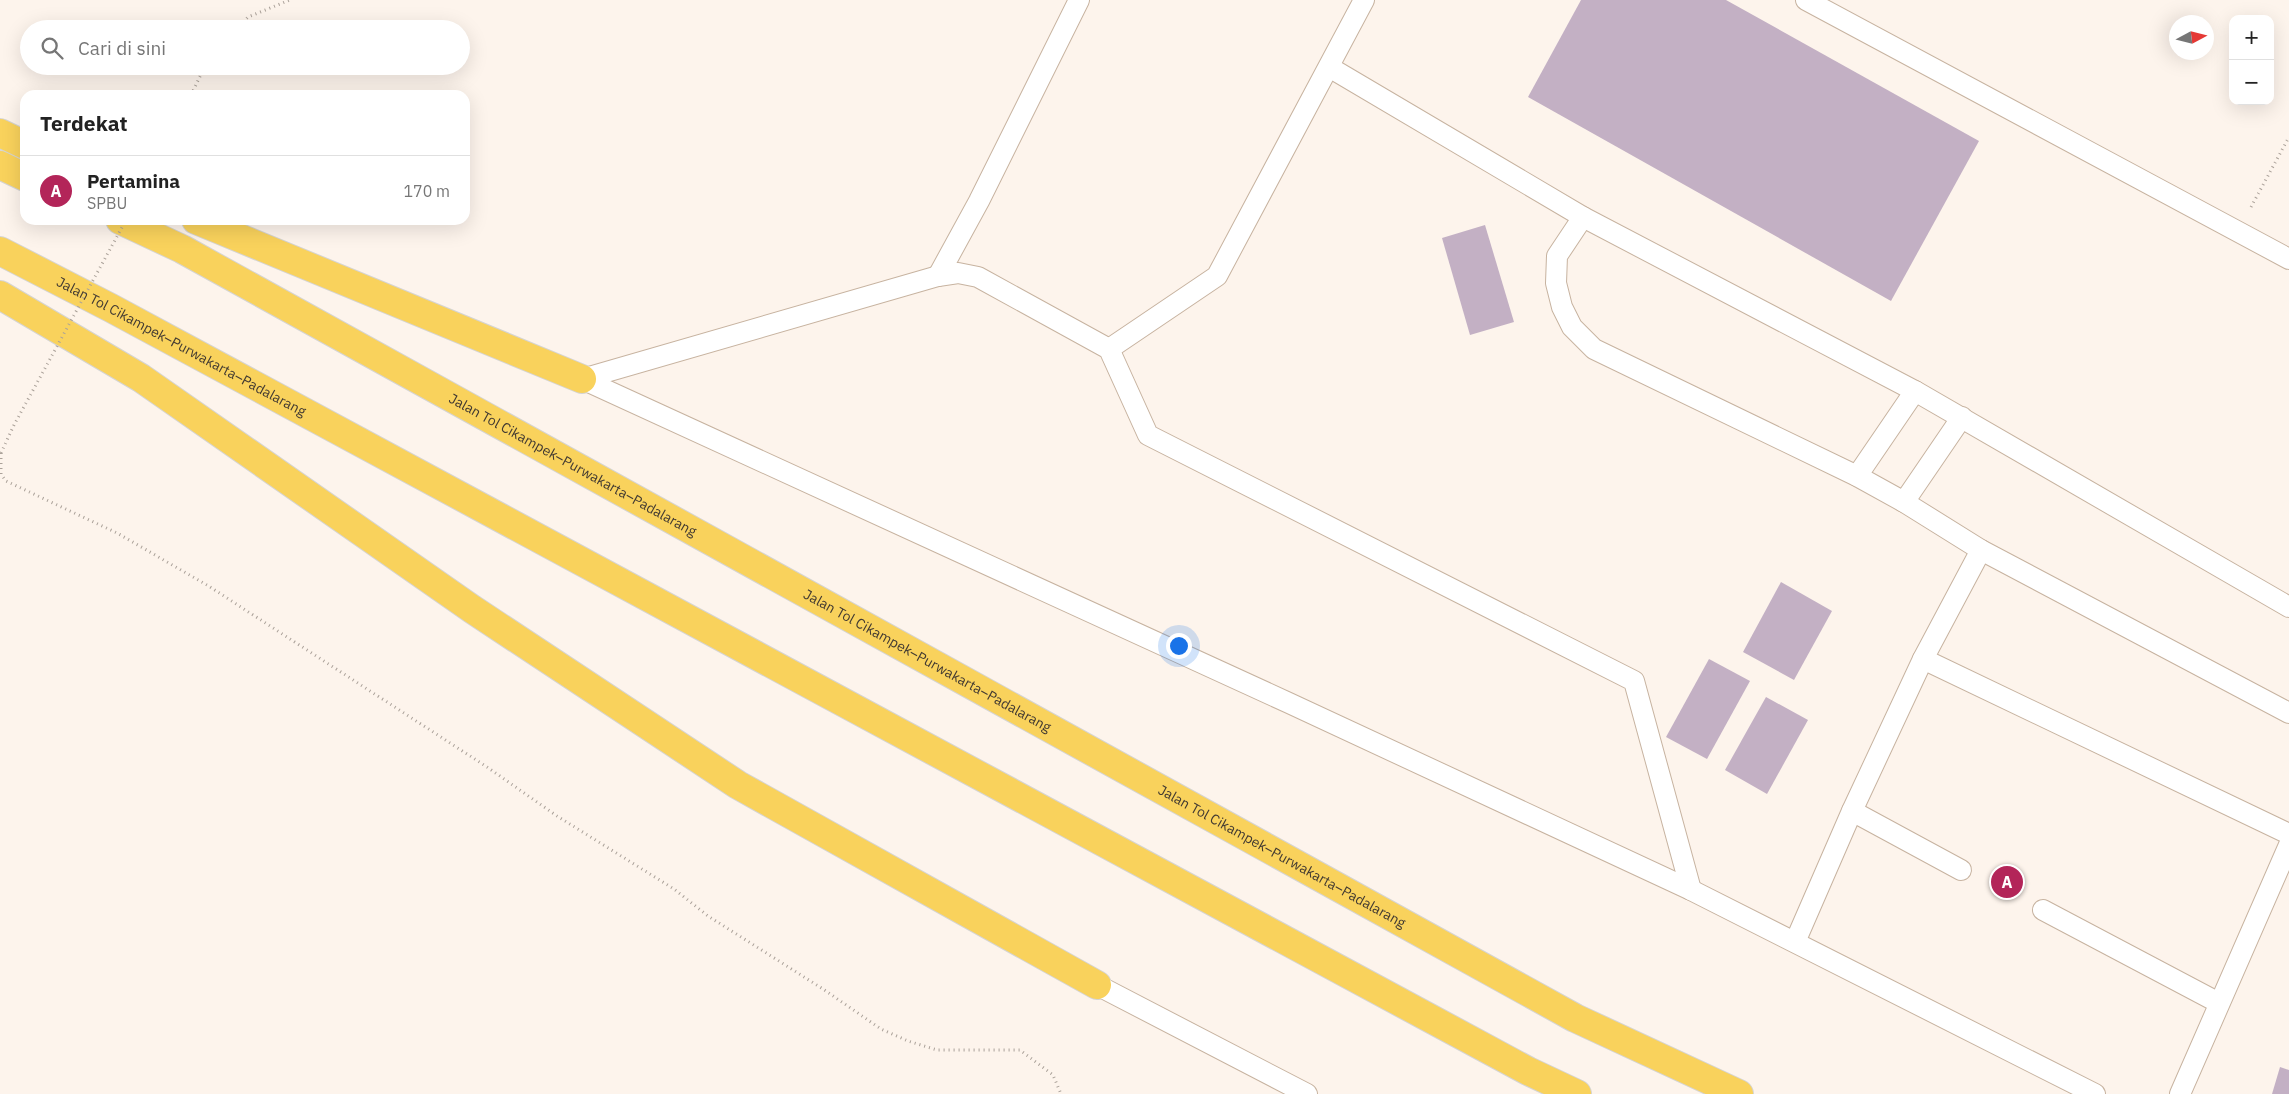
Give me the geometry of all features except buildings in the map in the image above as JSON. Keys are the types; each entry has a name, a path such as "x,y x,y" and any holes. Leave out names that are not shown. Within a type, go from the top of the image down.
{"highway":[{"path":"0,133 20,142"},
{"path":"0,166 20,175"},
{"name":"Jalan Tol Cikampek–Purwakarta–Padalarang","path":"130,225 191,254 1575,1018 1739,1094"},
{"path":"208,225 582,379"},
{"name":"Jalan Tol Cikampek–Purwakarta–Padalarang","path":"0,251 120,313 1528,1072 1577,1094"},
{"path":"0,295 141,378 472,609 738,786 1097,985"}],"lane":[{"path":"938,276 979,201 1079,0"},
{"path":"1109,349 1217,276 1364,0"},
{"path":"1806,0 2289,259"},
{"path":"1329,67 1583,217 1915,391 2289,607"},
{"path":"1583,217 1557,256 1556,283 1562,307 1572,326 1594,349 1857,476 1904,502 1981,550 2289,713"},
{"path":"582,379 938,276 958,273 978,277 1109,349 1148,435 1634,680 1691,890"},
{"path":"582,379 1289,703 1691,890 2095,1094"},
{"path":"1857,476 1915,391"},
{"path":"1904,502 1962,417"},
{"path":"1795,942 1852,811 1923,659 1981,550"},
{"path":"1923,659 2289,834"},
{"path":"1852,811 1961,870"},
{"path":"2180,1094 2289,845"},
{"path":"2043,910 2219,1003"},
{"path":"1097,985 1307,1094"}],"path":[{"path":"245,20 248,17 290,0"},
{"path":"193,90 201,75"},
{"path":"2237,232 2289,137"},
{"path":"123,225 14,425 1,453 1,474 6,481 117,533 207,585 487,767 557,816 674,888 708,916 823,989 880,1029 908,1041 937,1050 1020,1050 1053,1075 1061,1094"}],"place":[{"name":"Pertamina","path":"2007,882"}]}
